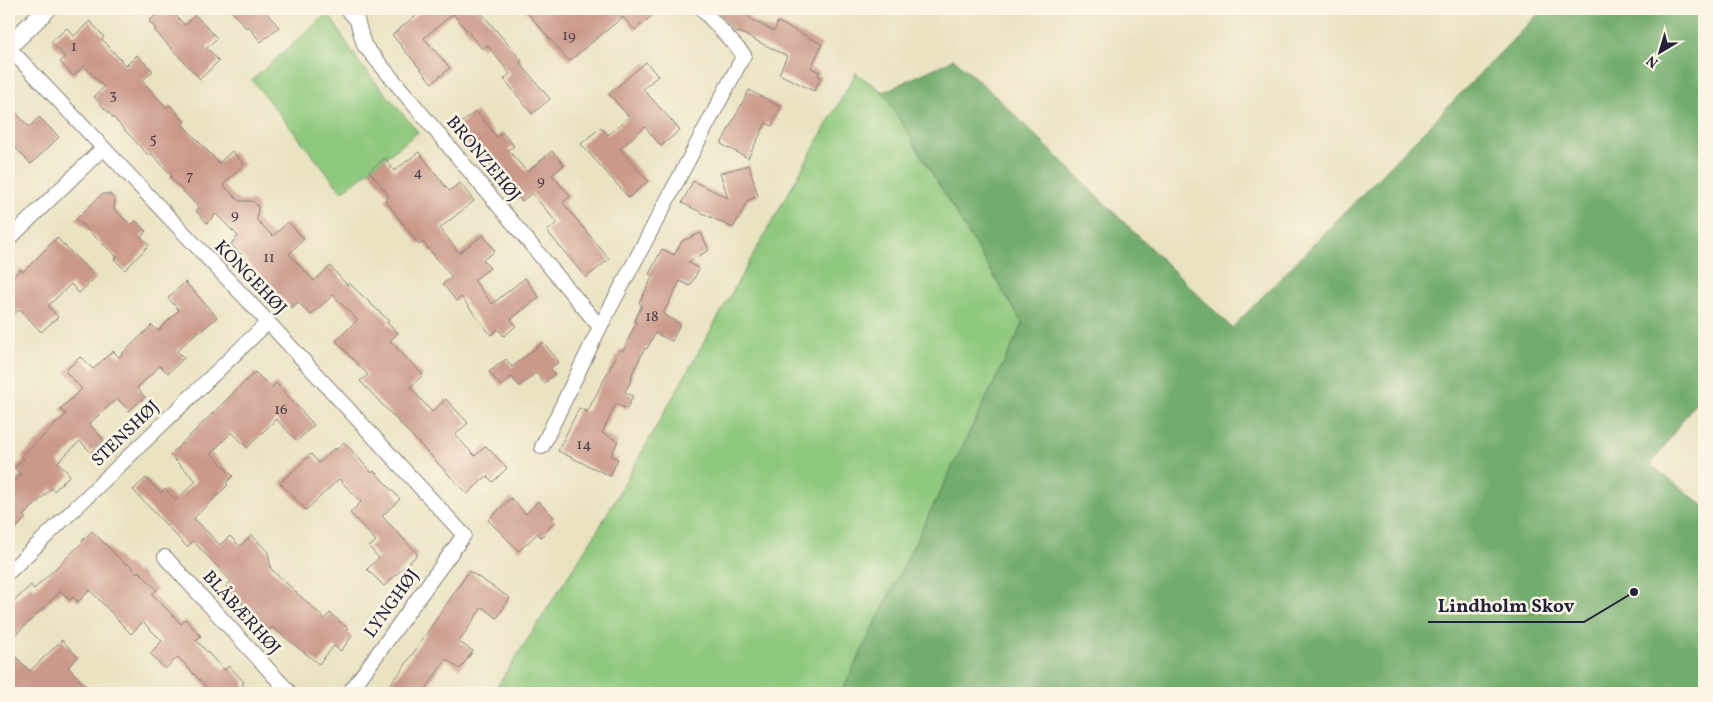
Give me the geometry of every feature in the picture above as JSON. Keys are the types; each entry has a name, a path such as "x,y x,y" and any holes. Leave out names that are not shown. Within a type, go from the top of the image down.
{"street":[{"path":"9,47 48,9"},
{"name":"BRONZEHØJ","path":"347,9 357,20 364,45 600,327"},
{"path":"542,447 600,327 744,55 702,9"},
{"name":"KONGEHØJ","path":"9,47 268,322 464,535"},
{"path":"9,239 103,148"},
{"name":"STENSHØJ","path":"9,572 268,322"},
{"name":"LYNGHØJ","path":"349,693 464,535"},
{"name":"BLÅBÆRHØJ","path":"165,557 290,693"}],"green space":[{"path":"1543,9 1704,9 1704,390 1651,465 1704,506 1704,693 841,693 1023,324 883,92 954,59 989,90 1232,328"},
{"path":"328,13 358,61 418,132 342,192 252,80"},
{"path":"856,73 883,92 1023,324 841,693 493,693 599,528"}],"building":[{"path":"149,9 169,9 185,25 195,15 217,38 207,48 219,61 200,79 154,30 156,29 149,21 155,16"},
{"path":"230,9 263,9 279,27 261,42"},
{"path":"424,9 478,9 522,61 520,63 550,99 532,114 504,79 510,74 487,45 482,49 453,14 424,38 450,68 432,83 392,35"},
{"path":"524,9 660,9 635,30 623,17 569,61"},
{"path":"715,9 742,9 752,20 774,31 778,22 822,44 811,68 820,72 818,75 821,77 814,91 779,74 787,56 739,32 737,33"},
{"path":"90,21 104,37 102,39 126,66 137,55 153,71 142,81 167,108 170,105 185,122 182,124 219,163 232,151 244,164 223,185 239,201 253,201 258,206 257,220 273,236 288,222 304,239 289,254 314,281 330,266 347,285 349,283 389,321 387,323 398,333 390,341 423,375 410,387 432,412 446,399 468,423 455,435 475,456 486,446 507,468 493,482 487,476 467,494 360,381 368,375 336,341 357,320 333,295 311,315 298,302 291,308 231,244 238,236 216,214 207,223 196,211 199,208 170,177 172,176 151,153 149,156 94,97 104,87 84,66 73,76 60,62 65,57 51,42 67,28 74,36"},
{"path":"646,62 658,76 643,89 680,130 661,146 645,127 620,149 648,181 629,198 581,144 601,127 608,135 629,117 609,94"},
{"path":"749,90 781,107 772,126 766,123 748,158 721,144"},
{"path":"9,105 29,127 39,117 59,137 31,164 9,141"},
{"path":"476,111 497,137 502,132 514,146 508,150 527,172 552,151 564,165 552,175 570,196 563,203 609,259 586,278 547,231 557,223 532,193 522,201 512,190 509,193 455,128"},
{"path":"419,152 449,191 460,183 474,201 440,228 459,253 483,235 495,251 483,260 490,268 474,280 492,304 525,278 539,297 511,319 516,326 504,336 498,329 491,335 461,297 456,301 443,284 452,277 423,242 419,245 385,200 389,196 369,171 385,158 394,171"},
{"path":"749,165 758,196 748,200 733,228 682,203 693,181 728,198 720,173"},
{"path":"102,194 110,194 115,199 114,209 131,225 136,221 146,231 141,237 149,245 125,270 114,259 117,257 76,219"},
{"path":"701,233 709,250 688,262 699,269 690,286 680,281 663,314 680,324 672,341 655,333 647,349 645,348 625,392 633,396 627,409 616,404 602,433 618,441 611,456 618,459 610,476 558,451 579,408 587,412 620,349 623,351 642,305 639,303 653,276 649,274 662,249 674,255 682,241"},
{"path":"57,238 96,277 79,293 71,284 48,306 58,317 41,332 20,309 9,319 9,281 21,269 23,272"},
{"path":"185,282 217,317 200,332 198,331 177,351 184,358 168,373 160,366 137,388 145,397 129,411 117,398 89,424 104,440 91,452 80,441 58,462 70,475 54,491 52,488 23,516 26,518 9,535 9,486 21,475 14,468 24,459 21,457 66,414 60,409 82,389 65,371 80,357 93,369 113,351 119,357 152,325 158,331 179,310 168,298"},
{"path":"543,342 559,362 550,368 555,374 544,383 536,373 519,386 512,377 501,386 489,372 506,359 512,367"},
{"path":"255,372 271,388 276,383 314,425 297,441 276,419 247,448 232,432 211,453 233,476 226,483 228,485 194,518 220,545 230,536 240,546 252,535 268,552 271,569 325,619 330,613 348,628 346,631 352,636 341,651 334,646 319,664 272,627 269,630 242,605 226,587 231,581 193,541 187,547 133,490 146,478 161,493 165,489 176,500 196,481 170,455"},
{"path":"344,442 372,473 374,471 400,499 382,516 418,554 384,586 367,569 379,558 369,547 376,541 350,513 361,502 339,479 306,510 280,483 311,454 319,463"},
{"path":"511,498 526,514 538,501 554,517 552,519 555,522 541,537 538,533 519,551 488,520"},
{"path":"92,531 126,565 128,563 137,573 139,571 157,590 152,594 181,624 185,619 201,636 196,640 224,670 229,666 244,682 242,684 251,693 212,693 178,657 165,669 150,653 162,641 143,622 131,634 90,590 78,602 73,597 70,600 61,591 9,641 9,606 31,585 34,589"},
{"path":"469,571 510,598 497,618 482,607 459,642 473,651 460,669 446,659 423,693 384,693 397,677"},
{"path":"62,640 78,657 68,667 92,693 17,693 9,685 9,650 30,671"}],"place":[{"name":"Lindholm Skov","path":"1634,592"}]}
